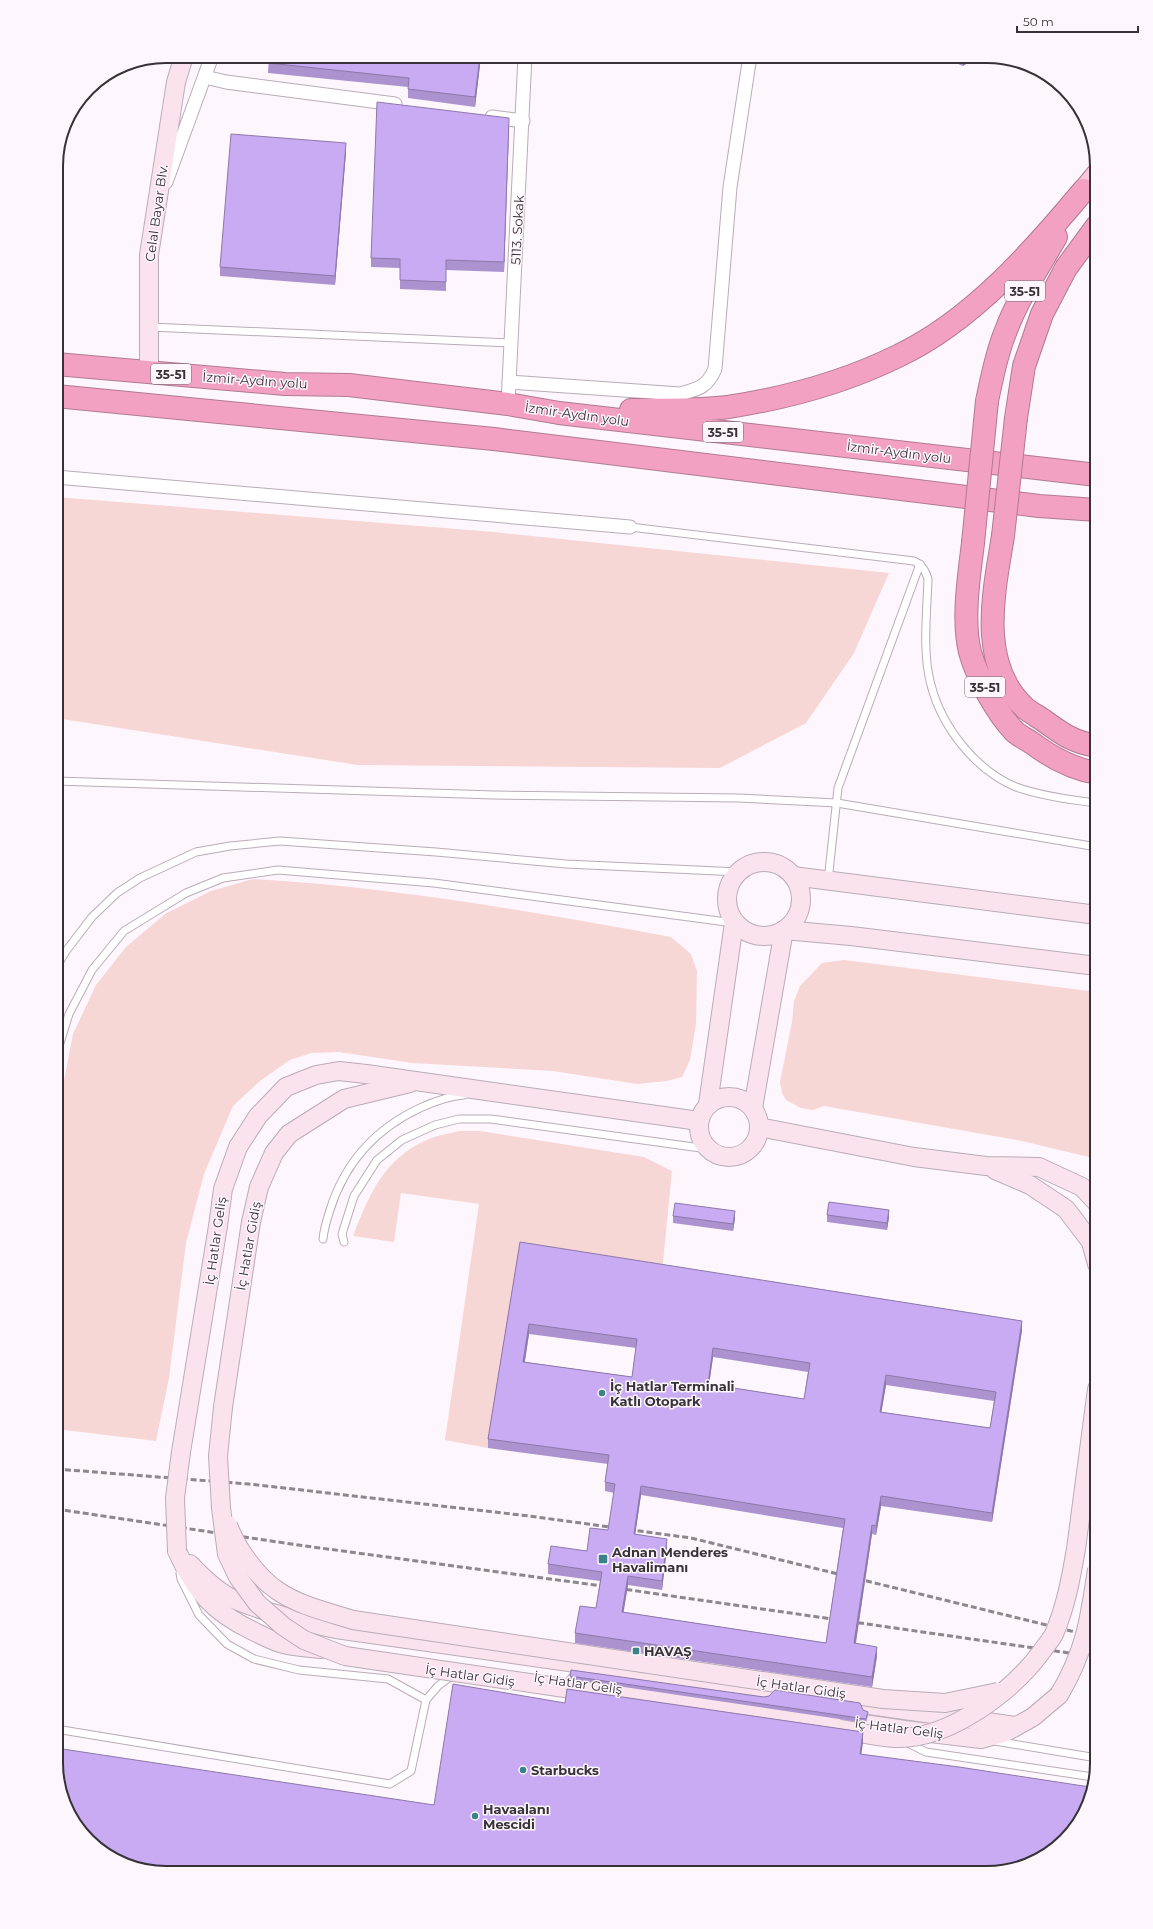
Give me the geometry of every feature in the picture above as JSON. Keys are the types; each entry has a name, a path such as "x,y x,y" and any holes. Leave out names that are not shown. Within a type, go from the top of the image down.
{"highway":[{"path":"558,413 726,407 803,392 865,371 900,356 934,336 963,315 995,287 1040,242 1090,183"},
{"name":"35-51","path":"1090,184 1026,289 1005,332 994,367 987,402 969,574 967,622 970,652 982,680 996,707 1015,731 1042,751 1064,764 1090,772"},
{"path":"1090,235 1066,268 1042,314 1024,366 1016,418 1003,536 994,589 992,639 1000,670 1012,692 1025,708 1070,739 1090,744"},
{"name":"İzmir-Aydın yolu","path":"63,365 285,384 349,385 508,404 558,413 1090,474"},
{"path":"63,397 494,439 1031,505 1090,509"}],"street":[{"name":"Celal Bayar Blv.","path":"149,373 149,255 176,82 182,63"},
{"path":"156,208 210,63"},
{"name":"5113. Sokak","path":"508,404 526,63"},
{"path":"509,382 680,394 694,390 710,381 715,369 730,187 749,63"},
{"path":"205,77 226,82 406,106"},
{"path":"476,115 523,121"},
{"path":"63,478 630,527"},
{"path":"708,1104 734,922 727,905 727,893 731,882 739,872 749,865 761,862 773,863 784,868 793,876 801,899 796,916 784,930 772,935 760,936 749,933 734,922"},
{"path":"793,876 1090,914"},
{"path":"784,930 859,937 1090,965"},
{"path":"753,1108 784,930"},
{"name":"İç Hatlar Geliş","path":"699,1121 500,1092 339,1071 316,1075 286,1087 258,1116 238,1147 222,1189 218,1226 181,1452 175,1498 177,1551 188,1575 204,1598 237,1624 286,1645 464,1666 905,1730 981,1738 1006,1732 1033,1718 1059,1695 1072,1673 1083,1646 1090,1620"},
{"name":"İç Hatlar Gidiş","path":"420,1081 344,1099 289,1134 274,1153 259,1187 251,1222 223,1407 218,1456 221,1508 227,1554 238,1577 257,1603 283,1626 304,1640 345,1656 899,1738 932,1732 952,1725 990,1703 1029,1669 1054,1635 1067,1598 1076,1548 1090,1442"},
{"path":"727,1096 741,1099 753,1108 758,1117 759,1127 757,1137 752,1146 745,1152 736,1156 726,1157 716,1154 708,1149 702,1141 699,1121 702,1112 708,1104 727,1096"},
{"path":"759,1127 914,1158 986,1166 1038,1167 1082,1187 1090,1196"},
{"path":"986,1166 1030,1185 1066,1209 1090,1241"},
{"name":"İç Hatlar Gidiş","path":"221,1508 232,1538 248,1563 277,1591 308,1607 353,1620 883,1699 945,1703 1004,1691"},
{"name":"İç Hatlar Geliş","path":"177,1551 202,1577 232,1598 287,1618 336,1629 1017,1726"}],"lane":[{"path":"149,327 511,343"},
{"path":"630,527 914,562 920,564 924,568 928,579 926,651 931,685 947,723 960,744 987,770 1016,787 1044,794 1090,802"},
{"path":"828,881 838,788 842,772 920,564"},
{"path":"63,781 502,795 739,798 837,803 1090,846"},
{"path":"63,956 92,917 117,893 140,878 196,852 230,846 280,841 436,852 566,864 739,872"},
{"path":"63,1033 69,1014 92,970 124,931 186,893 223,878 278,870 434,883 734,922"},
{"path":"323,1239 334,1196 344,1175 362,1151 382,1130 405,1115 432,1103 458,1095 500,1092"},
{"path":"344,1242 342,1234 354,1196 377,1160 402,1140 435,1124 459,1119 491,1119 708,1149"},
{"path":"177,1551 181,1579 199,1615 227,1644 254,1659 300,1670 388,1679 426,1700"},
{"path":"63,1730 390,1784 411,1771 426,1700 438,1686 464,1666"},
{"path":"899,1738 926,1752 1089,1776"},
{"path":"981,1738 1090,1757"}],"shaded area":[{"path":"63,498 494,532 889,573 854,653 806,723 720,768 358,765 63,719"},
{"path":"253,879 358,888 411,894 515,910 671,937 691,954 697,971 696,1024 690,1060 682,1077 667,1081 637,1084 553,1071 412,1063 339,1052 311,1053 290,1060 260,1081 233,1106 204,1174 186,1243 169,1378 156,1441 63,1430 63,1086 73,1034 96,985 126,947 165,914 211,891"},
{"path":"844,960 1090,991 1090,1157 1022,1141 824,1106 813,1110 801,1108 786,1100 782,1093 780,1082 792,1022 794,1001 800,986 822,963"},
{"path":"459,1131 480,1131 644,1157 672,1171 662,1273 520,1251 488,1448 445,1440 479,1204 401,1193 394,1242 353,1236 366,1205 380,1178 401,1156 414,1147 432,1138"}],"building":[{"path":"268,63 479,63 475,97 408,89 409,78"},
{"path":"377,102 509,118 504,262 446,260 446,282 400,280 400,259 371,258"},
{"path":"231,134 346,143 335,276 220,267"},
{"path":"829,1202 889,1210 887,1223 827,1215"},
{"path":"675,1203 735,1211 733,1224 673,1216"},
{"name":"İç Hatlar Terminali Katlı Otopark","path":"520,1242 1022,1321 992,1513 881,1496 876,1526 872,1525 854,1643 877,1647 872,1677 575,1633 580,1606 596,1608 602,1572 548,1564 551,1546 587,1551 590,1528 608,1530 615,1484 605,1482 609,1455 488,1439","holes":["529,1324 637,1339 632,1377 523,1362","713,1348 810,1363 804,1399 708,1384","886,1375 996,1392 990,1428 880,1412","641,1486 845,1519 826,1643 622,1612 628,1576 662,1581 667,1539 634,1534"]},
{"path":"571,1670 764,1697 769,1696 775,1690 860,1703 863,1710 868,1712 866,1719 570,1676"},
{"path":"453,1684 565,1703 567,1689 863,1732 860,1754 1088,1787 1076,1815 1060,1836 1050,1845 1033,1855 1014,1863 1001,1865 159,1866 133,1861 120,1855 98,1841 88,1831 80,1820 68,1796 64,1777 63,1749 434,1805"}],"railway":[{"path":"63,1470 249,1484 529,1516 691,1538 1090,1635"},
{"path":"63,1510 298,1545 595,1585 1090,1656"}],"place":[{"name":"İç Hatlar Terminali Katlı Otopark","path":"602,1393"},
{"name":"Adnan Menderes Havalimanı","path":"603,1559"},
{"name":"HAVAŞ","path":"636,1651"},
{"name":"Starbucks","path":"523,1770"},
{"name":"Havaalanı Mescidi","path":"475,1816"}]}
